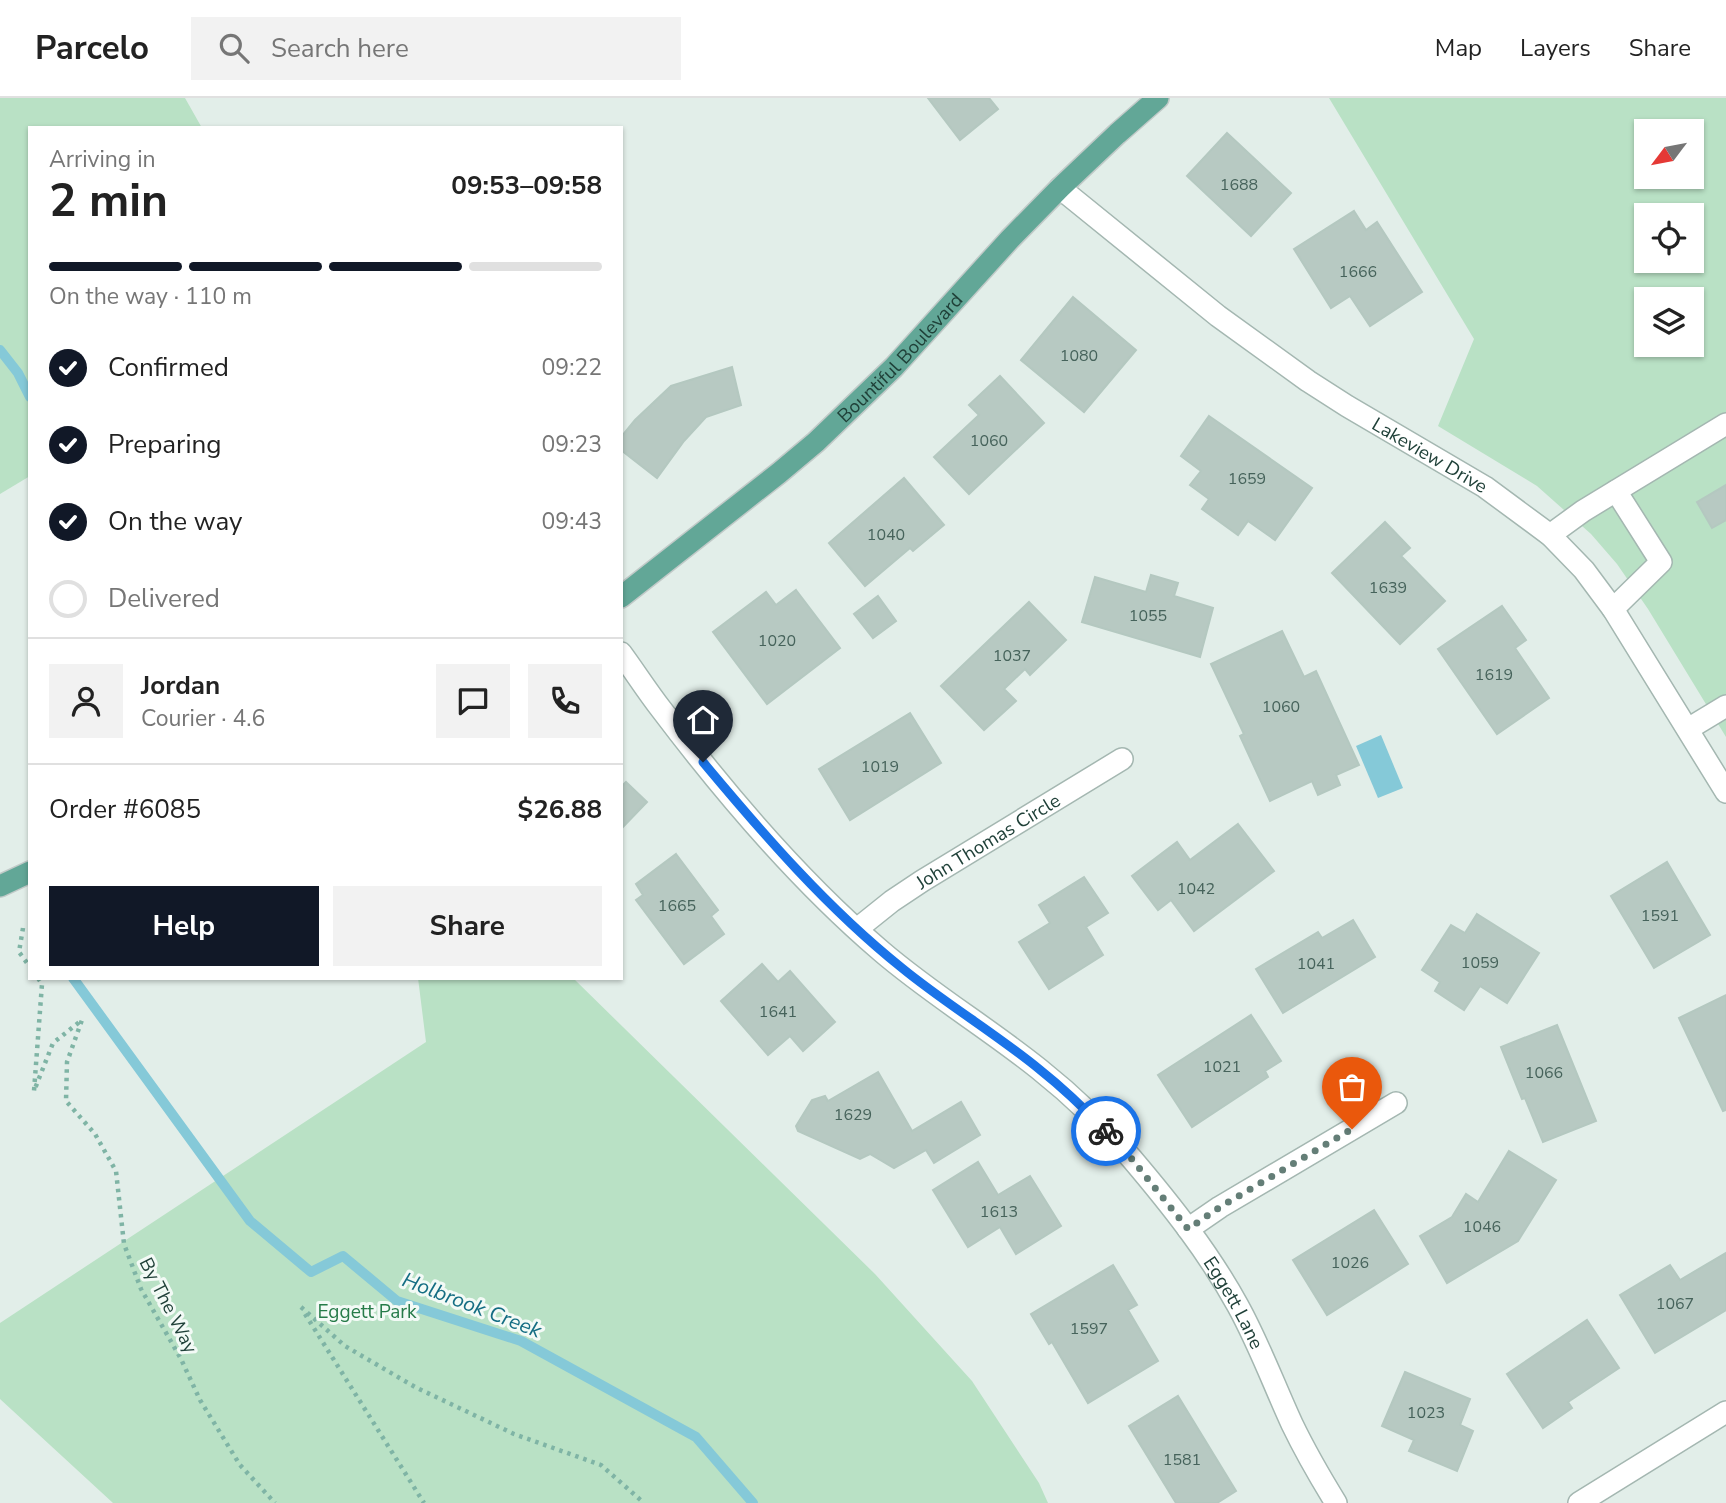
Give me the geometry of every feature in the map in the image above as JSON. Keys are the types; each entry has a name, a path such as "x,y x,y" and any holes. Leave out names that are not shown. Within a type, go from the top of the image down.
{"main road":[{"name":"Bountiful Boulevard","path":"623,595 816,442 894,367 1060,188 1158,98"},
{"path":"0,886 28,873"}],"street":[{"name":"Lakeview Drive","path":"1060,188 1218,316 1279,361 1347,406 1485,487 1550,535 1584,570 1612,609 1726,792"},
{"path":"1550,535 1583,511 1726,424"},
{"path":"1612,609 1661,562 1616,491"},
{"name":"Eggett Lane","path":"623,656 674,726 802,875 903,969 1038,1068 1073,1098 1131,1158 1188,1229 1240,1309 1303,1447 1336,1503"},
{"path":"1688,730 1726,706"},
{"name":"John Thomas Circle","path":"857,929 922,881 1122,758"},
{"path":"1188,1229 1220,1207 1396,1102"},
{"path":"1579,1503 1726,1412"}],"path":[{"path":"23,928 19,952 28,964"},
{"name":"By The Way","path":"39,980 42,984 34,1091 53,1043 82,1020 67,1062 66,1101 94,1134 116,1171 124,1244 141,1289 181,1359 200,1400 240,1465 275,1503"},
{"path":"424,1503 301,1307 345,1346 415,1387 514,1434 601,1465 644,1503"}],"green space":[{"path":"0,98 185,98 201,126 28,126 28,477 0,494"},
{"path":"1329,98 1726,98 1726,737 1648,609 1617,564 1591,534 1537,486 1438,426 1474,339"},
{"name":"Eggett Park","path":"418,980 575,980 875,1274 972,1381 1039,1483 1048,1503 113,1503 0,1399 0,1323 426,1042"}],"water":[{"path":"1381,735 1403,788 1378,798 1356,746"}],"building":[{"path":"928,98 989,98 998,109 960,140"},
{"path":"1227,133 1291,193 1251,236 1187,176"},
{"path":"1354,211 1366,230 1377,222 1422,292 1370,326 1350,296 1331,308 1294,249"},
{"path":"1073,297 1136,350 1084,412 1021,360"},
{"path":"732,367 741,405 706,417 684,441 657,478 623,452 623,435 671,386"},
{"path":"1000,376 1044,423 969,494 934,457 979,415 969,405"},
{"path":"1209,416 1312,488 1275,540 1248,521 1238,535 1202,509 1209,499 1190,485 1201,471 1181,456"},
{"path":"904,478 944,525 913,551 910,548 865,586 829,543"},
{"path":"1726,485 1726,520 1712,528 1697,502"},
{"path":"1385,522 1410,548 1401,556 1445,601 1400,644 1332,573"},
{"path":"1151,575 1178,583 1174,596 1213,608 1200,657 1082,622 1095,577 1146,592"},
{"path":"796,590 840,648 767,704 713,632 766,592 776,605"},
{"path":"878,596 896,621 873,638 854,614"},
{"path":"1029,602 1066,640 1030,675 1025,669 1004,689 1016,701 984,730 941,686"},
{"path":"1502,606 1526,640 1515,648 1549,698 1497,734 1438,649"},
{"path":"1282,631 1304,677 1316,671 1359,765 1336,775 1340,785 1318,795 1312,781 1270,801 1240,736 1244,734 1211,664"},
{"path":"910,713 941,763 850,820 819,769"},
{"path":"626,782 647,802 623,827 623,785"},
{"path":"1238,824 1274,871 1194,931 1171,900 1158,910 1132,876 1177,842 1190,860"},
{"path":"676,854 718,910 711,916 724,934 684,964 636,900 643,895 636,884"},
{"path":"1667,862 1710,935 1654,968 1611,896"},
{"path":"1084,877 1108,913 1086,927 1103,955 1049,989 1019,942 1050,923 1039,905"},
{"path":"1477,914 1539,953 1507,1003 1480,986 1464,1010 1435,991 1440,982 1422,970 1451,925 1465,933"},
{"path":"1353,920 1375,957 1283,1013 1256,969 1318,932 1322,938"},
{"path":"762,964 778,982 790,971 835,1022 803,1051 790,1036 768,1055 721,1001"},
{"path":"1726,995 1726,1110 1723,1111 1679,1018"},
{"path":"1251,1015 1281,1061 1265,1071 1268,1077 1192,1127 1158,1075"},
{"path":"1557,1025 1596,1121 1543,1142 1501,1047"},
{"path":"878,1072 912,1131 961,1102 980,1135 934,1163 926,1150 894,1168 870,1154 860,1159 798,1131 796,1126 812,1100 825,1096 828,1101"},
{"path":"1509,1151 1556,1180 1518,1241 1447,1283 1420,1236 1452,1217 1466,1194 1478,1202"},
{"path":"978,1162 998,1195 1030,1176 1061,1226 1016,1254 1000,1227 968,1247 933,1190"},
{"path":"1374,1210 1408,1264 1327,1315 1293,1260"},
{"path":"1726,1253 1726,1310 1655,1353 1620,1295 1670,1265 1680,1280"},
{"path":"1113,1265 1137,1305 1128,1310 1158,1361 1088,1403 1052,1342 1049,1344 1031,1314"},
{"path":"1587,1320 1619,1368 1568,1402 1572,1408 1543,1428 1507,1374"},
{"path":"1405,1372 1470,1399 1460,1425 1473,1431 1457,1471 1409,1451 1414,1440 1382,1426"},
{"path":"1178,1396 1236,1491 1217,1503 1176,1503 1129,1426"}],"waterway":[{"name":"Holbrook Creek","path":"0,350 18,373 28,393"},
{"name":"Holbrook Creek","path":"74,980 250,1221 311,1272 343,1256 397,1301 521,1341 696,1437 753,1503"}],"way so far":[{"path":"1106,1131 1188,1229 1220,1207 1352,1129"}],"route":[{"path":"703,762 784,856 857,929 903,969 1038,1068 1106,1131"}]}
